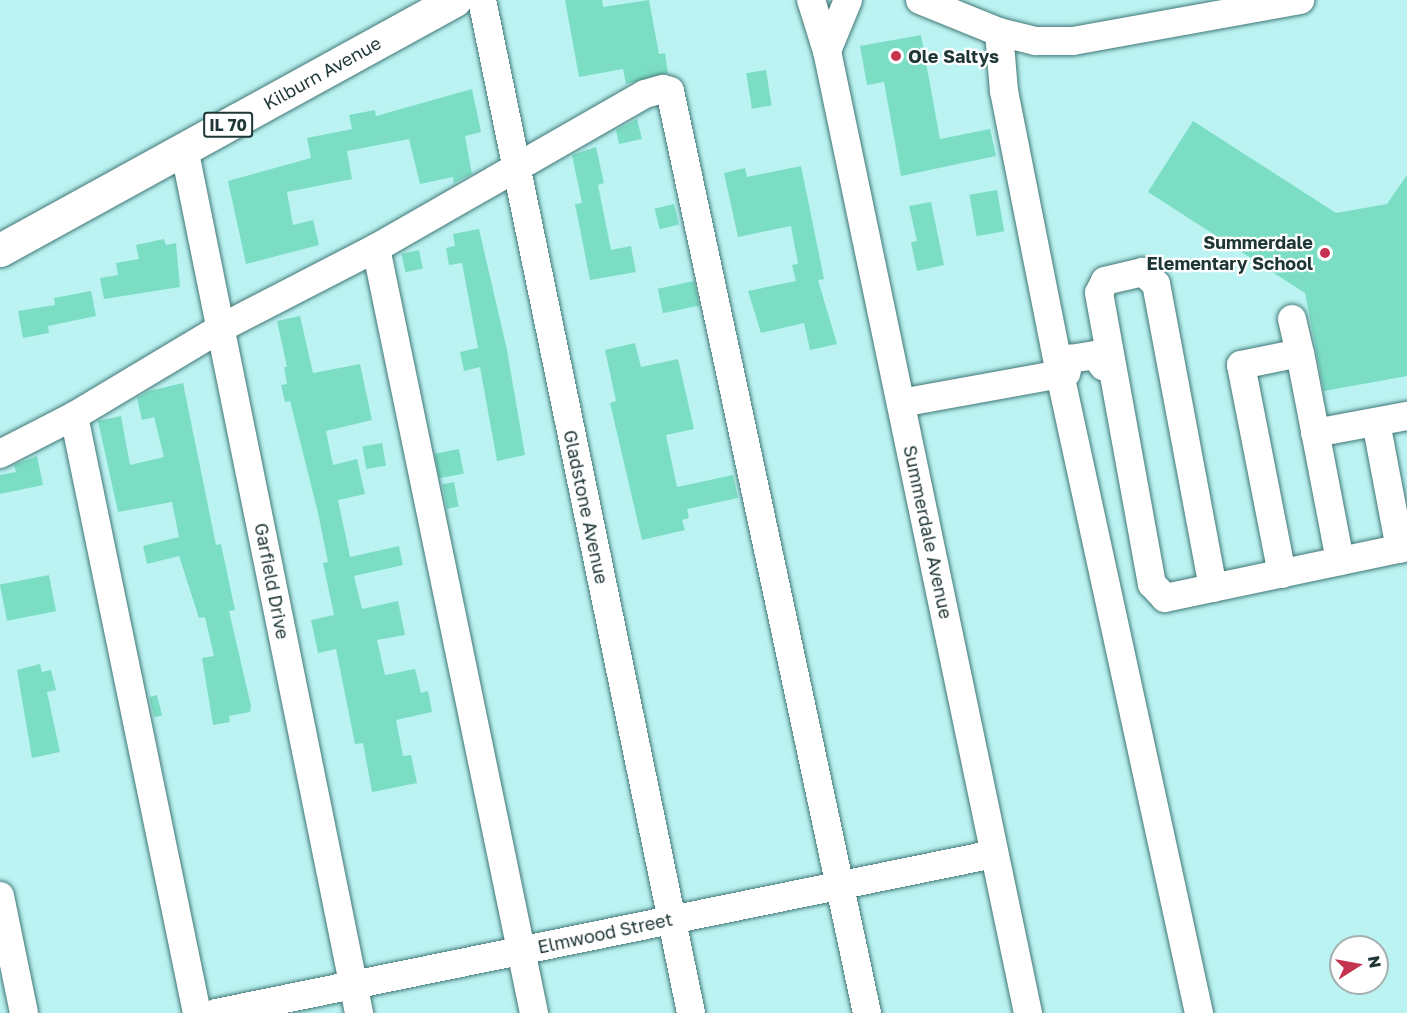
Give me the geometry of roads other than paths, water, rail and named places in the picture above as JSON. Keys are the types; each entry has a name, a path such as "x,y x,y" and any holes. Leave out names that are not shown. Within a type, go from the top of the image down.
{"main road":[{"name":"Kilburn Avenue","path":"0,250 455,0"}],"street":[{"name":"Gladstone Avenue","path":"482,0 691,1013"},
{"name":"Summerdale Avenue","path":"811,0 827,51 1028,1013"},
{"path":"827,51 848,0"},
{"path":"920,0 999,32 1036,41 1073,41 1300,0"},
{"path":"999,32 1004,91 1199,1013"},
{"path":"0,454 74,416 221,328 376,248 645,93 663,88 672,94 867,1013"},
{"name":"Garfield Drive","path":"184,148 359,1013"},
{"path":"376,248 534,1013"},
{"path":"1213,588 1156,284 1143,272 1105,280 1099,293 1107,365 1152,584 1165,598 1282,574 1403,548 1376,422"},
{"path":"1292,319 1340,561"},
{"path":"1282,574 1241,365 1299,353"},
{"path":"1063,374 1074,384 1098,379 1107,365"},
{"path":"901,403 1063,374"},
{"path":"74,416 197,1013"},
{"path":"1315,433 1407,416"},
{"name":"Elmwood Street","path":"216,1013 672,919 841,888 994,854"},
{"path":"0,896 24,1013"}],"place":[{"name":"Ole Saltys","path":"896,56"},
{"name":"Summerdale Elementary School","path":"1325,253"}]}
